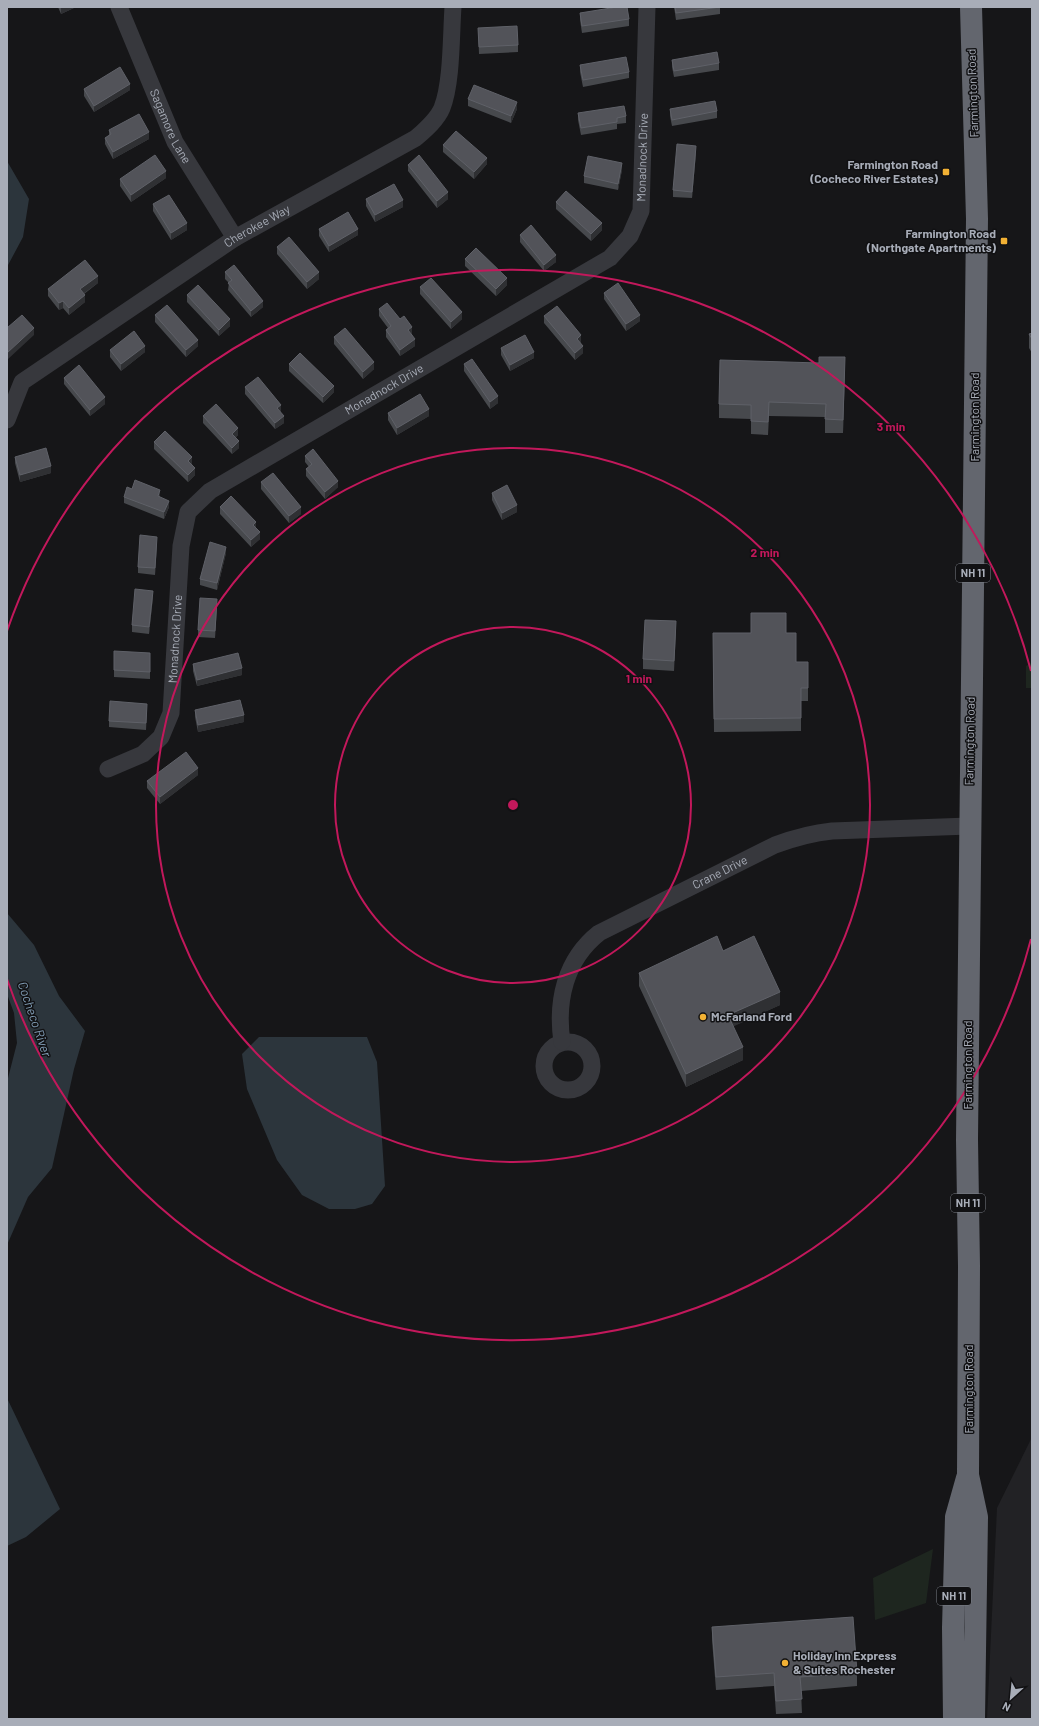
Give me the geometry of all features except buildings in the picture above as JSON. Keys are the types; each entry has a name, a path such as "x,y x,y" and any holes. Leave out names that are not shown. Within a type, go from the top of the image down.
{"highway":[{"name":"Farmington Road","path":"971,7 977,219 969,826 967,1140 969,1266 968,1475 977,1517 974,1719"},
{"name":"Farmington Road","path":"954,1719 953,1628 956,1517 968,1475"}],"street":[{"name":"Sagamore Lane","path":"119,7 175,142 234,238"},
{"name":"Cherokee Way","path":"7,420 22,382 234,238 416,138 430,125 442,109 447,91 453,7"},
{"name":"Monadnock Drive","path":"108,769 143,754 161,737 171,713 182,546 188,512 210,491 610,258 630,236 641,211 647,7"},
{"name":"Crane Drive","path":"562,1042 560,1003 569,970 577,955 586,943 598,933 775,845 793,838 811,833 832,831 969,826"}],"shaded area":[{"path":"1032,662 1032,688 1026,688 1026,666"},
{"path":"1032,1437 1032,1719 987,1719 997,1508"},
{"path":"933,1549 926,1603 875,1620 873,1578"}],"water":[{"path":"7,161 29,199 23,237 7,267"},
{"name":"Cocheco River","path":"7,913 34,945 59,996 85,1031 74,1069 52,1168 28,1197 7,1245 7,1082 17,1043 14,1013 7,994"},
{"path":"259,1037 367,1037 377,1062 385,1186 372,1204 355,1209 329,1209 302,1195 277,1160 247,1089 242,1054"},
{"path":"7,1398 60,1509 26,1537 7,1546"}],"place":[{"name":"Farmington Road (Cocheco River Estates)","path":"946,172"},
{"name":"Farmington Road (Northgate Apartments)","path":"1004,241"},
{"name":"McFarland Ford","path":"703,1017"},
{"name":"Holiday Inn Express & Suites Rochester","path":"785,1663"}]}
